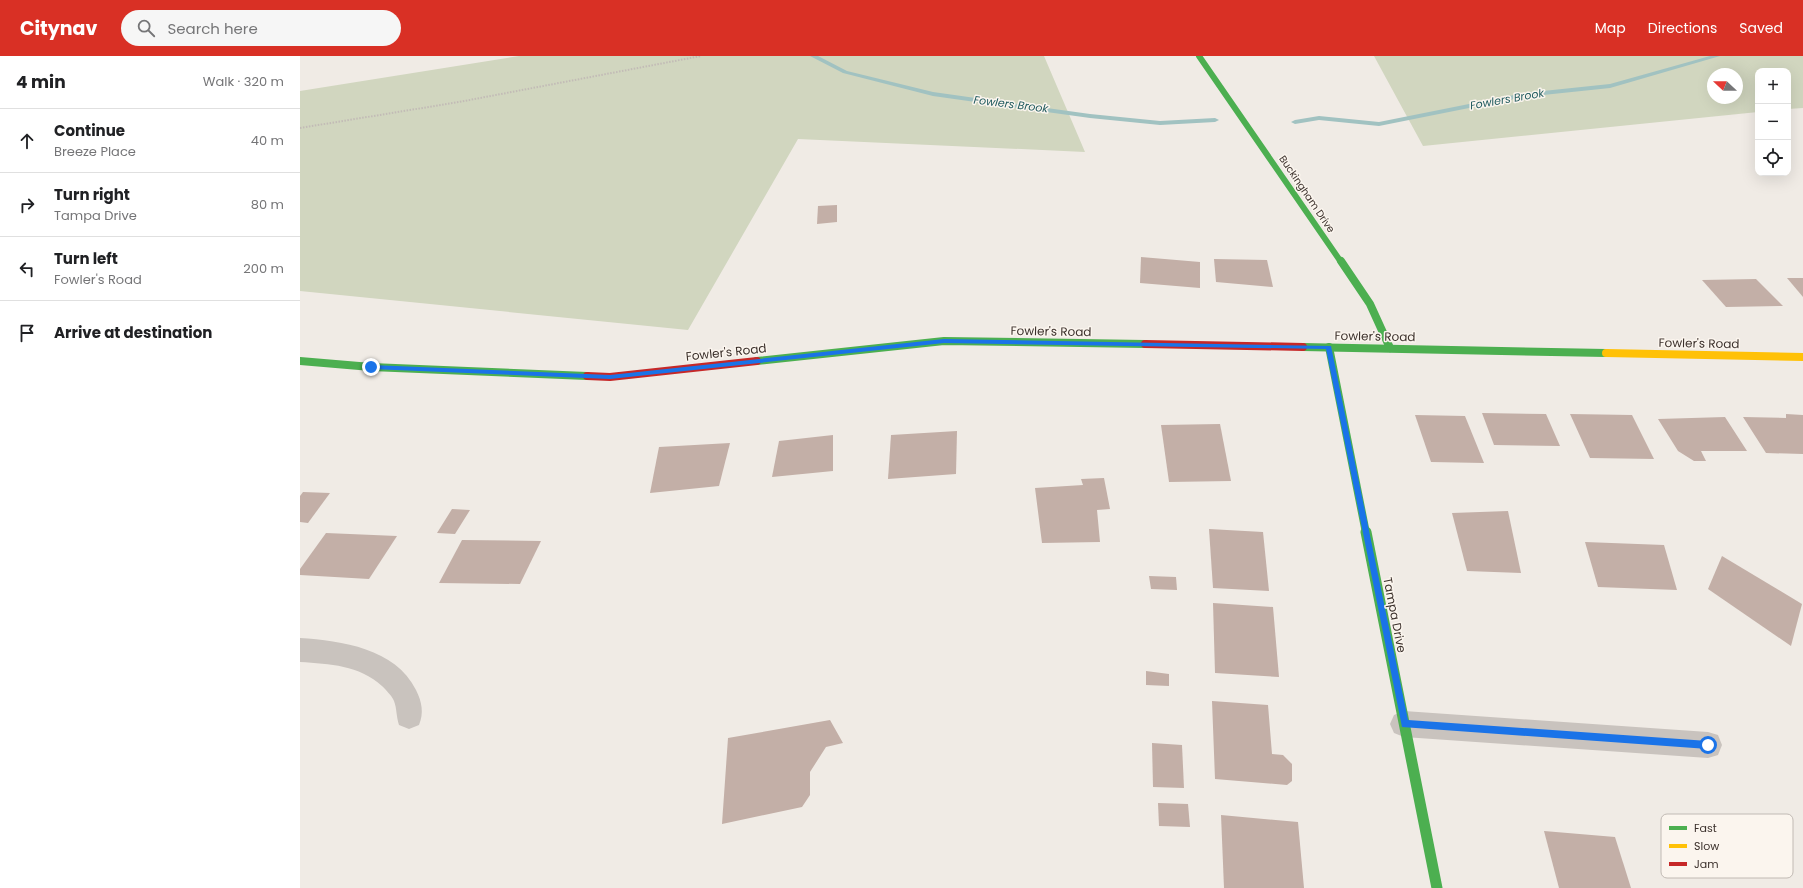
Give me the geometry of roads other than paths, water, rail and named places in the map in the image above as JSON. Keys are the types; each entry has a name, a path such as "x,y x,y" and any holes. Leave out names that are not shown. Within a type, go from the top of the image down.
{"street":[{"name":"Buckingham Drive","path":"1199,56 1370,304 1390,348"},
{"name":"Fowler's Road","path":"300,361 379,367 610,377 944,341 1390,348 1803,357"},
{"name":"Tampa Drive","path":"1329,347 1437,888"},
{"path":"300,650 337,653 349,656 387,673 399,686 407,700 409,716"},
{"path":"1404,724 1708,745"}],"waterway":[{"name":"Fowlers Brook","path":"813,56 845,72 933,94 1090,116 1160,123 1215,120"},
{"name":"Fowlers Brook","path":"1295,122 1319,118 1379,124 1524,95 1610,86 1717,56"}]}
